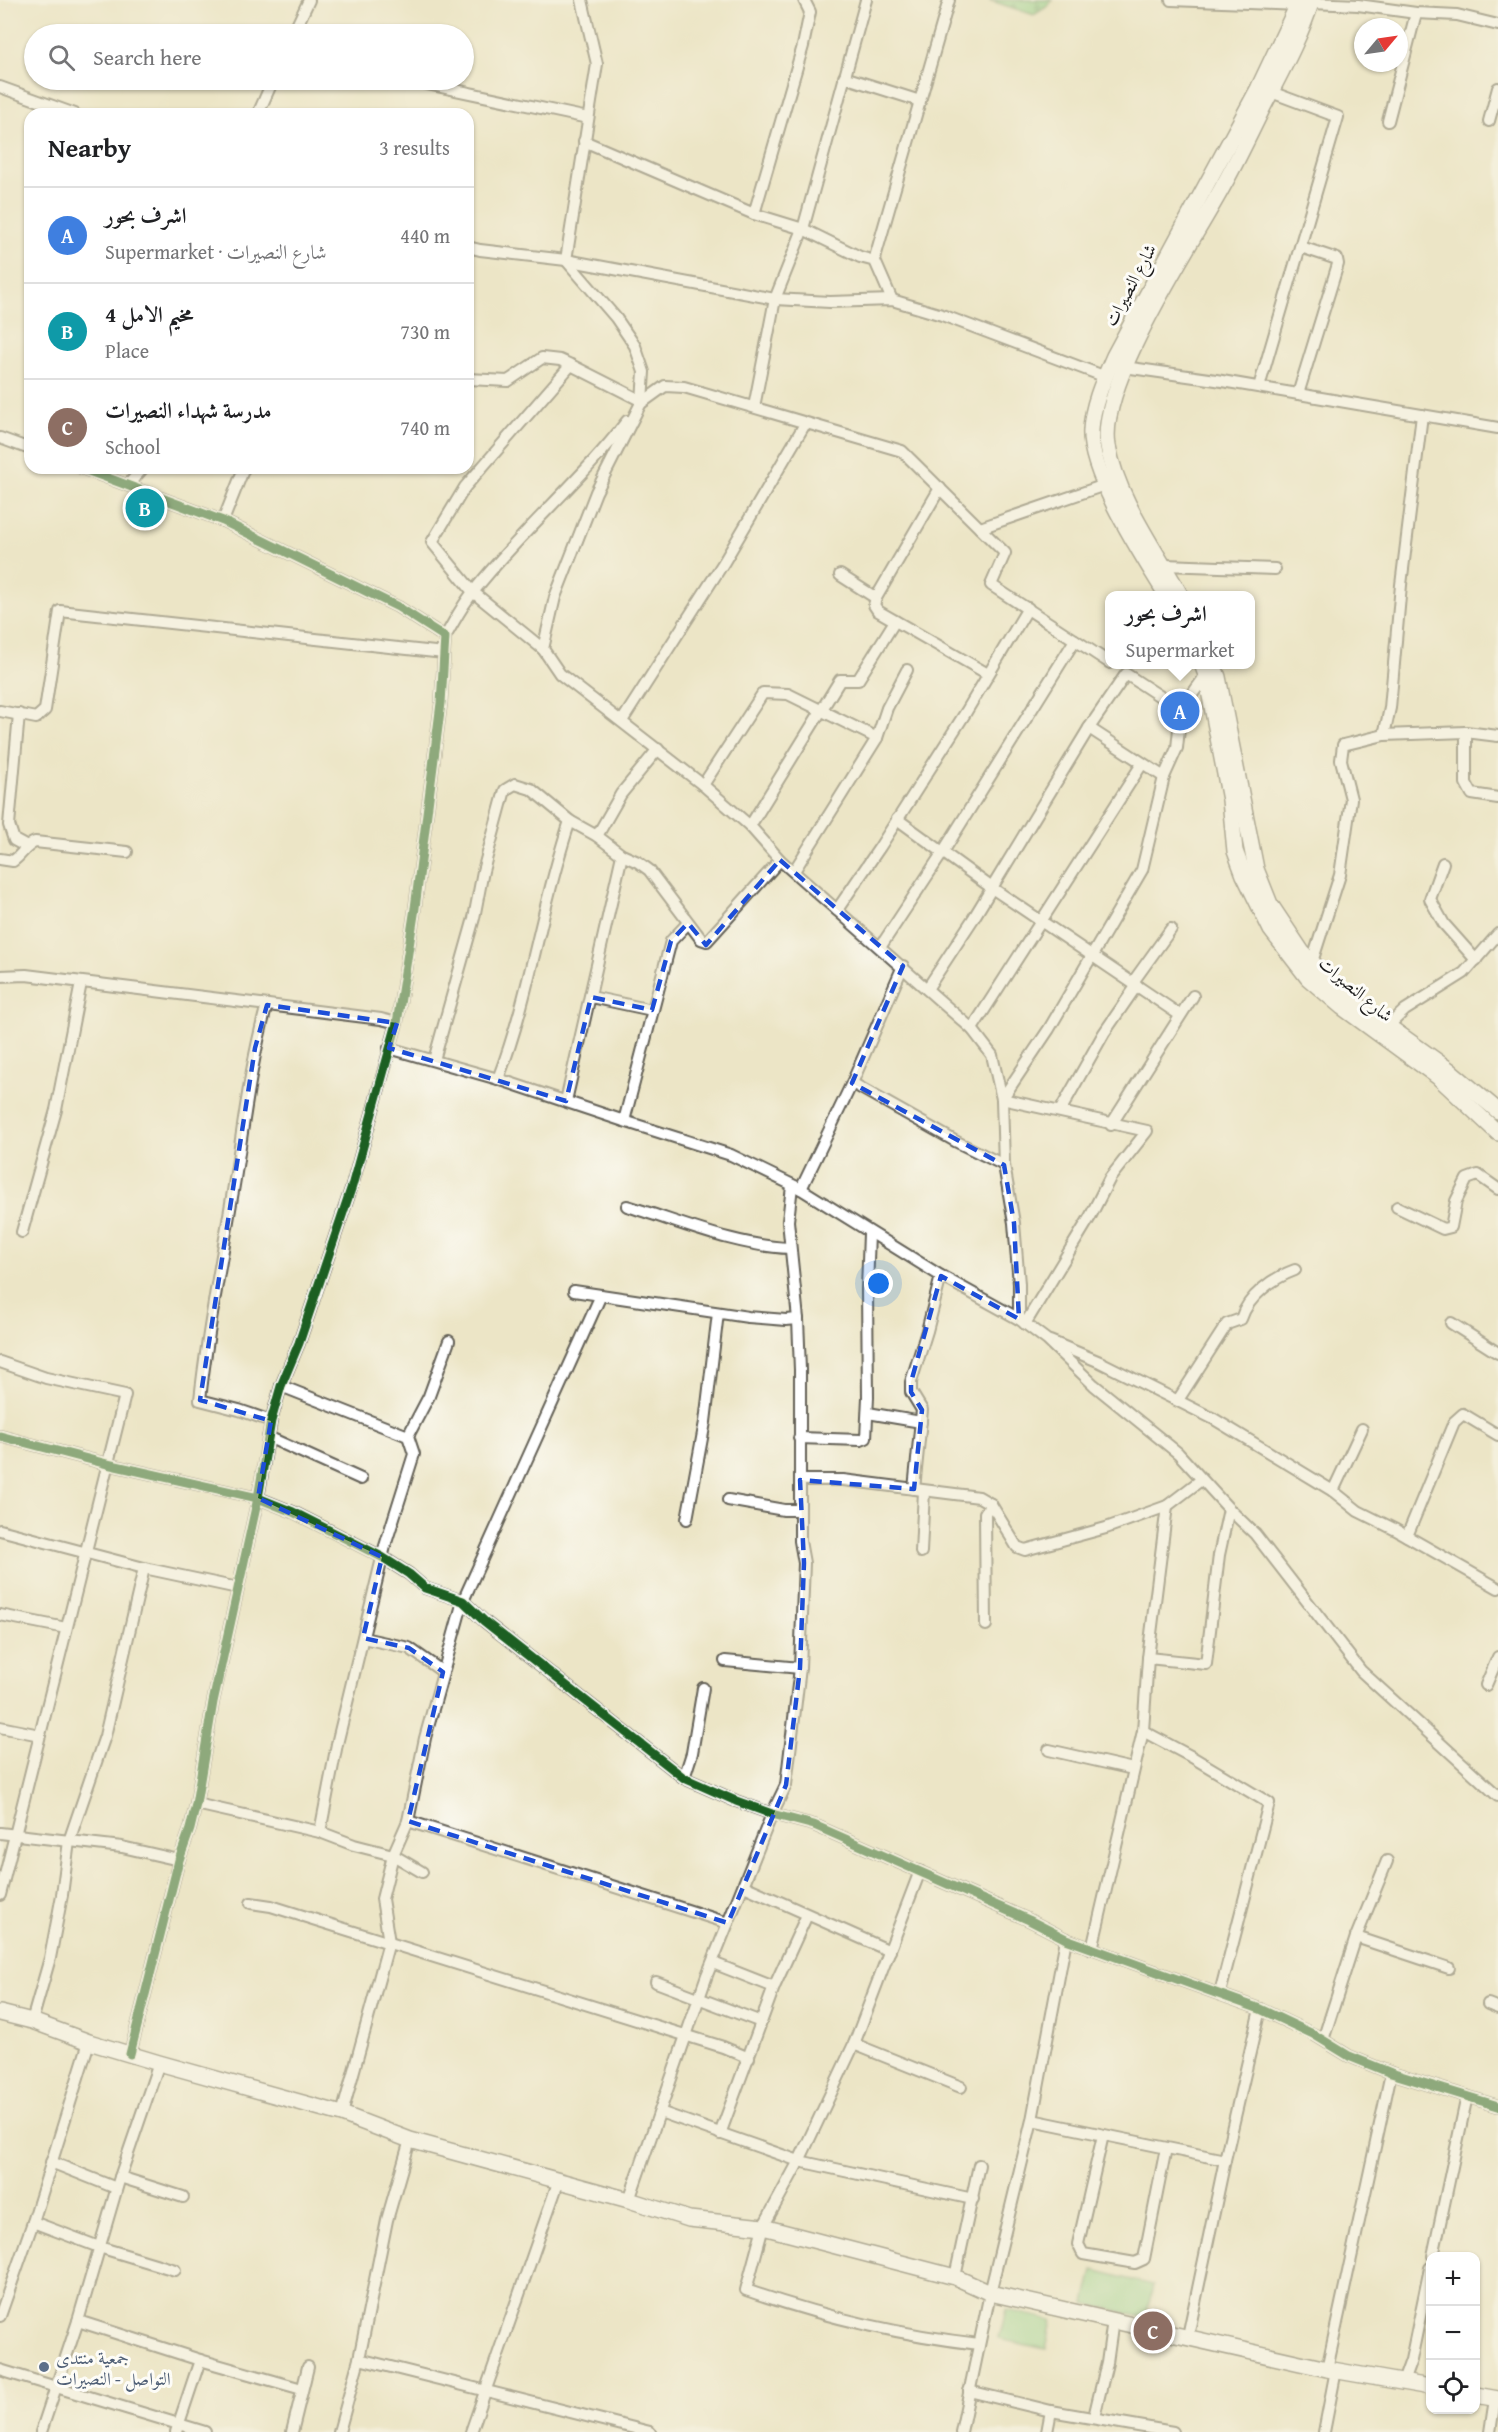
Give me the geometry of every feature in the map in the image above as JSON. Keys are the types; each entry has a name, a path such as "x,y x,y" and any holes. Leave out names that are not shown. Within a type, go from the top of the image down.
{"main road":[{"name":"شارع النصيرات","path":"1178,591 1117,481 1107,443 1108,418 1124,367 1138,337 1223,186 1299,37 1306,2"},
{"name":"شارع النصيرات","path":"1164,591 1105,485 1095,462 1091,432 1097,399 1114,356 1306,2"},
{"name":"شارع النصيرات","path":"1207,669 1230,800 1235,851 1271,930 1308,978 1342,1007 1438,1077 1498,1133"},
{"name":"شارع النصيرات","path":"1208,669 1218,677 1256,869 1270,904 1302,952 1360,1006 1448,1070 1498,1111"},
{"path":"0,2013 32,2021 89,2042 342,2114 410,2140 559,2180 689,2219 763,2227 955,2277 990,2293 1331,2370 1426,2386"},
{"path":"1480,2396 1497,2399"}],"street":[{"path":"298,24 309,0"},
{"path":"543,649 555,597 596,492 642,401 644,372 635,346 616,318 566,260 597,64 582,0"},
{"path":"754,214 803,46 810,12 804,0"},
{"path":"754,407 775,299 803,229 866,0"},
{"path":"892,300 876,261 949,0"},
{"path":"1171,0 1358,5 1416,13 1457,15 1498,25"},
{"path":"1388,121 1416,13"},
{"path":"844,77 920,101"},
{"path":"0,87 58,108"},
{"path":"1489,121 1498,88"},
{"path":"261,108 269,90"},
{"path":"455,90 588,118"},
{"path":"1259,387 1338,117 1271,92"},
{"path":"584,141 754,214 803,229 860,257 876,261"},
{"path":"1298,394 1338,264 1336,259 1301,247"},
{"path":"474,248 566,260 775,299 830,302 892,300 942,315 1106,377"},
{"path":"474,379 508,381 542,358 560,360 642,401"},
{"path":"571,365 465,487 432,542 472,592 543,649 560,674 658,748 750,826 780,860 881,946 972,1029 992,1055 1002,1099 1004,1165 1014,1223 1022,1321"},
{"path":"1124,367 1259,387 1498,428"},
{"path":"130,2054 179,1860 196,1804 213,1702 258,1498 271,1421 281,1386 299,1343 352,1186 396,1023 415,908 441,703 445,637 472,592 609,444 642,401 665,386 684,387 902,451 1005,553 991,585 1105,660"},
{"path":"1384,735 1390,708 1401,585 1422,415"},
{"path":"622,721 724,562 805,424"},
{"path":"0,438 24,447"},
{"path":"98,474 223,521 398,607 445,637"},
{"path":"128,485 138,474"},
{"path":"223,521 242,474"},
{"path":"980,528 1105,485"},
{"path":"940,488 874,605 878,611 988,674"},
{"path":"1164,565 1275,569"},
{"path":"840,575 876,598"},
{"path":"837,910 897,819 1028,608"},
{"path":"0,711 36,718 45,710 60,611 444,653"},
{"path":"750,826 824,710 840,680 858,680 896,621"},
{"path":"881,946 943,852 1075,640"},
{"path":"1118,669 1181,710"},
{"path":"1002,1099 1049,1029 1142,870 1164,777 1177,748 1181,710 1206,669"},
{"path":"794,871 877,738 887,708 907,670"},
{"path":"927,989 992,888 1089,728 1126,674"},
{"path":"703,785 763,693 788,694 877,738"},
{"path":"19,714 9,825 14,840 25,846"},
{"path":"1089,728 1164,777"},
{"path":"1466,732 1466,783 1472,794 1498,798"},
{"path":"1312,962 1340,875 1350,810 1351,799 1341,760 1343,745 1384,735 1466,732 1498,736"},
{"path":"597,836 621,794 658,748"},
{"path":"972,1029 1142,764"},
{"path":"434,1060 474,918 483,871 505,790 515,784 531,789 570,821 649,870 701,939 707,941 780,860"},
{"path":"897,819 992,888 1180,1015"},
{"path":"498,1079 511,1046 556,862 570,821"},
{"path":"0,859 13,861 19,857 25,846 35,842 127,852"},
{"path":"566,1101 622,855"},
{"path":"1443,863 1430,899 1444,924 1476,960"},
{"path":"624,1121 671,941 688,923"},
{"path":"1060,1111 1104,1033 1171,929"},
{"path":"1388,1026 1405,1010 1464,973 1498,934"},
{"path":"629,2200 699,1998 772,1814 786,1785 800,1668 804,1563 800,1541 798,1318 788,1221 796,1187 852,1083 903,966"},
{"path":"0,976 26,975 381,1019 396,1023"},
{"path":"22,1232 56,1110 81,983"},
{"path":"1111,1125 1193,996"},
{"path":"591,997 652,1010"},
{"path":"267,1005 255,1048 232,1198 205,1348 200,1400 271,1421"},
{"path":"390,1048 498,1079 731,1155 796,1187 940,1276 1022,1321 1178,1453 1228,1509 1255,1534 1360,1671 1498,1796"},
{"path":"852,1083 954,1141 1004,1165"},
{"path":"1002,1099 1111,1125 1147,1131 1110,1178 1090,1217 1022,1321"},
{"path":"1397,1207 1443,1229 1451,1227 1456,1201 1467,1179 1478,1175 1498,1189"},
{"path":"627,1206 711,1233 778,1248 790,1248"},
{"path":"799,1438 861,1440 866,1438 869,1233"},
{"path":"1178,1400 1227,1324 1241,1319 1244,1310 1279,1276 1295,1270"},
{"path":"921,1552 919,1490 922,1410 910,1392 940,1276"},
{"path":"574,1291 718,1313 786,1320 798,1318"},
{"path":"342,2114 389,1942 382,1899 393,1855 408,1821 425,1738 463,1601 601,1295"},
{"path":"687,1519 705,1422 718,1313"},
{"path":"1451,1323 1498,1353"},
{"path":"1047,1340 1076,1351 1215,1419 1333,1491 1358,1511 1498,1588"},
{"path":"320,1832 337,1744 382,1557 414,1454 408,1436 429,1396 449,1341"},
{"path":"0,1362 46,1378 124,1395 0,1895"},
{"path":"281,1386 408,1436"},
{"path":"868,1413 921,1422"},
{"path":"1407,1536 1454,1422 1463,1414 1498,1435"},
{"path":"1333,1491 1362,1429"},
{"path":"0,1436 107,1464 258,1498 382,1557 409,1574 425,1588 463,1601 484,1621 684,1778 772,1814 814,1824 1066,1939 1260,2009 1323,2040 1348,2056 1391,2073 1498,2106"},
{"path":"268,1437 361,1479"},
{"path":"800,1480 843,1480 979,1497 991,1504 1017,1547 1025,1550 1106,1528 1167,1506 1201,1480"},
{"path":"728,1500 784,1510 800,1510"},
{"path":"986,1625 985,1514 991,1504"},
{"path":"1092,1949 1143,1731 1148,1658 1167,1506"},
{"path":"1148,1658 1206,1664 1219,1555 1228,1509"},
{"path":"0,1530 144,1568 238,1588"},
{"path":"32,2021 50,1958 69,1841 105,1736 144,1568"},
{"path":"0,1615 66,1628"},
{"path":"363,1638 410,1648 443,1672"},
{"path":"1486,1685 1498,1657"},
{"path":"725,1661 800,1668"},
{"path":"684,1778 692,1753 703,1688"},
{"path":"0,1727 40,1735"},
{"path":"1143,1731 1192,1756 1269,1803 1220,1993"},
{"path":"1049,1750 1133,1769"},
{"path":"196,1804 320,1832 354,1845 393,1855 422,1872"},
{"path":"408,1821 729,1923"},
{"path":"0,1833 122,1846 179,1860"},
{"path":"1323,2040 1356,1937 1387,1861"},
{"path":"920,1871 854,2044 799,2161 763,2227 746,2290 798,2308 854,2322 938,2339 979,2344"},
{"path":"744,1886 890,1951"},
{"path":"252,1903 282,1909 389,1942 686,2035 749,2058"},
{"path":"720,2134 760,2022 807,1915"},
{"path":"1356,1937 1449,1968"},
{"path":"961,2432 990,2293 1032,2120 1066,1939"},
{"path":"713,1963 774,1987"},
{"path":"656,1983 760,2022"},
{"path":"1188,2336 1260,2009"},
{"path":"0,2316 2,2303 33,2222 89,2042"},
{"path":"854,2044 961,2087"},
{"path":"41,2432 78,2321 116,2188 159,2062"},
{"path":"1323,2432 1331,2370 1391,2073"},
{"path":"1434,2252 1467,2096"},
{"path":"660,2112 799,2161 973,2199"},
{"path":"1032,2120 1225,2160"},
{"path":"1102,2135 1078,2244 1083,2254 1135,2263 1144,2259 1166,2148"},
{"path":"339,2432 359,2359 384,2232 410,2140"},
{"path":"51,2162 116,2188"},
{"path":"955,2277 979,2165"},
{"path":"120,2177 183,2197"},
{"path":"471,2432 559,2180"},
{"path":"33,2222 99,2247 175,2270"},
{"path":"1403,2382 1411,2360 1426,2291"},
{"path":"1094,2417 1107,2363 1113,2320"},
{"path":"78,2321 200,2360 302,2389"},
{"path":"359,2359 650,2432"},
{"path":"178,2428 200,2360"},
{"path":"292,2432 308,2367"},
{"path":"0,2370 178,2428 205,2432"},
{"path":"969,2391 1051,2410 1094,2417 1130,2428 1173,2432"},
{"path":"1490,2432 1497,2399"},
{"path":"1047,2432 1051,2410"}],"highlighted area":[{"path":"780,860 903,966 852,1083 1004,1165 1014,1223 1019,1319 941,1276 911,1382 911,1392 922,1410 914,1489 800,1480 804,1563 800,1668 786,1785 728,1923 408,1821 443,1672 409,1648 363,1638 382,1557 258,1498 271,1421 200,1400 255,1048 267,1005 397,1023 389,1048 566,1101 591,997 652,1010 671,941 688,923 706,945"}],"green space":[{"path":"989,0 1052,0 1048,6 1034,15"},
{"path":"1093,2270 1153,2285 1146,2318 1085,2303"},
{"path":"1006,2310 1052,2320 1046,2349 999,2339"}],"cycle path":[{"path":"97,474 223,521 398,607 445,637 441,703 415,908 397,1023 352,1186 299,1343 281,1386 271,1421 258,1498 213,1702 196,1804 179,1860 130,2054"},
{"path":"0,1436 107,1464 258,1498 293,1512 382,1557 409,1574 425,1588 463,1601 484,1621 684,1778 736,1801 772,1814 814,1825 1029,1920 1066,1939 1260,2009 1313,2034 1349,2056 1391,2073 1498,2106"}],"place":[{"name":"مخيم الامل 4","path":"145,508"},
{"name":"اشرف بحور","path":"1180,711"},
{"name":"مدرسة شهداء النصيرات","path":"1153,2331"},
{"name":"جمعية منتدى التواصل - النصيرات","path":"44,2367"}]}
